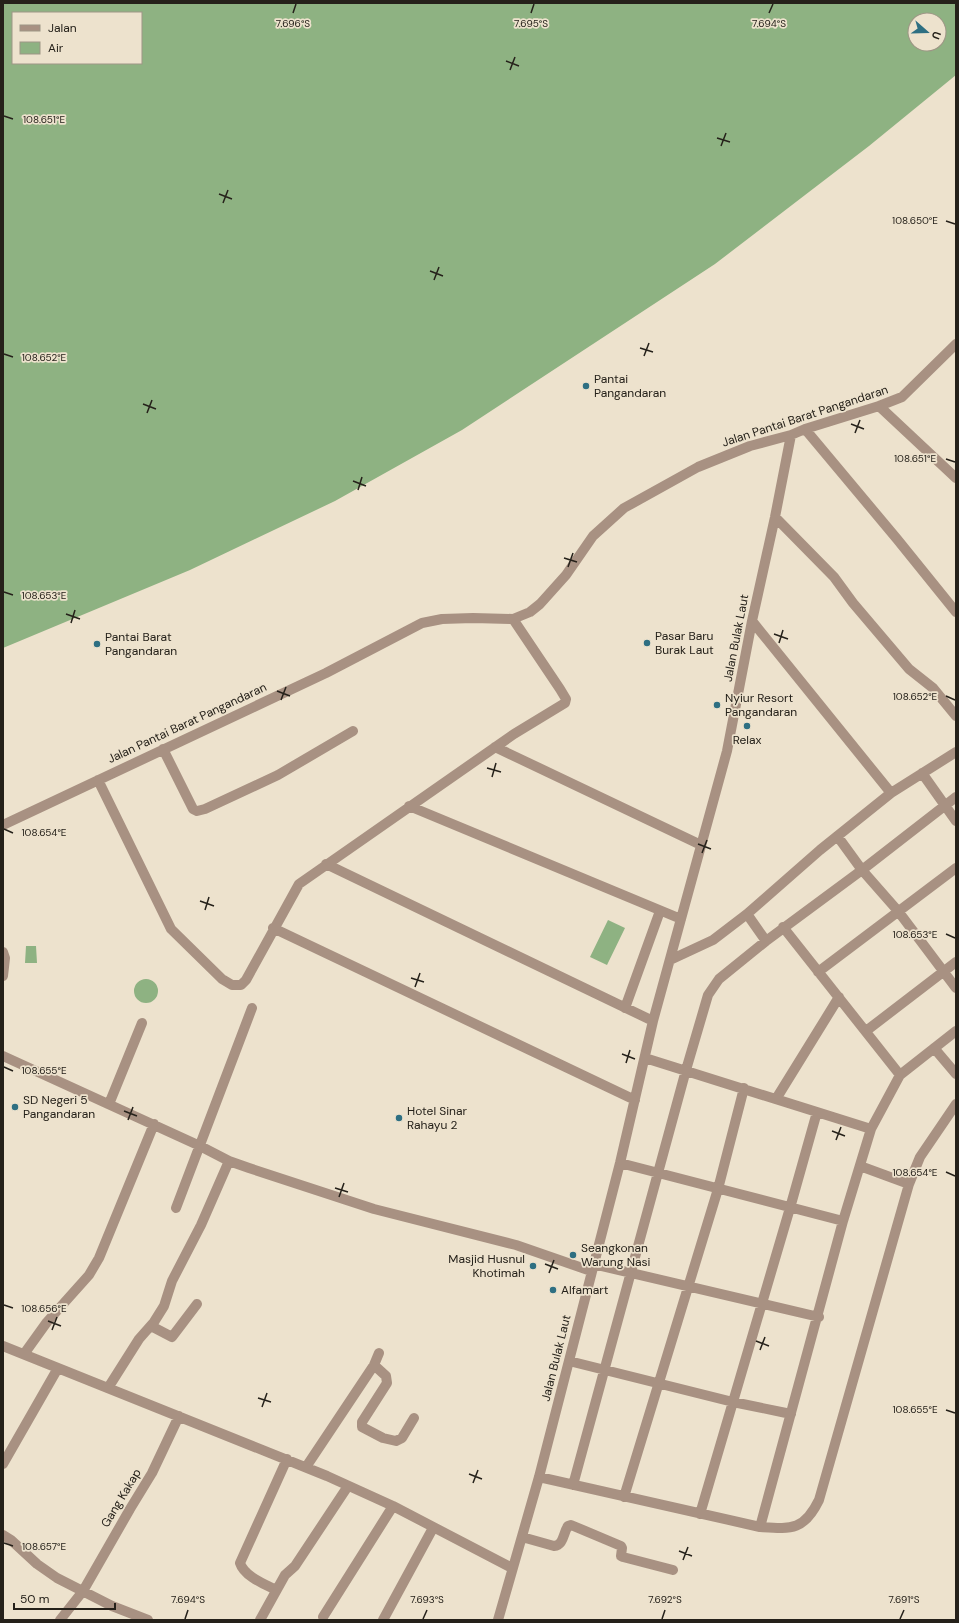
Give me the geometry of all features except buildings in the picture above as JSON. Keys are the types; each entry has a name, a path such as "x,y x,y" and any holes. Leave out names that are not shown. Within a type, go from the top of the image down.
{"street":[{"name":"Jalan Pantai Barat Pangandaran","path":"3,825 326,673 422,623 442,619 513,619 530,612 540,604 566,575 593,536 624,508 698,467 750,446 879,406 902,397 956,344"},
{"path":"879,406 956,478"},
{"path":"805,429 897,538 956,612"},
{"name":"Jalan Bulak Laut","path":"498,1620 539,1477 620,1163 653,1021 727,751 752,621 775,517 791,434"},
{"path":"775,517 834,577 853,603 909,670 933,688 956,716"},
{"path":"98,780 171,929 222,979 232,985 241,985 246,980 299,884 495,747 565,703 566,701 560,689 513,619"},
{"path":"752,621 891,793"},
{"path":"163,749 193,809 197,811 278,775 353,731"},
{"path":"495,747 701,845"},
{"path":"670,960 713,940 747,914 820,850 891,793 956,752"},
{"path":"922,773 956,821"},
{"path":"573,1485 686,1070 708,995 719,979 783,927 862,870 956,797"},
{"path":"409,806 681,919"},
{"path":"838,837 862,870 898,911 956,988"},
{"path":"326,864 653,1021"},
{"path":"818,972 956,868"},
{"path":"625,1008 660,911"},
{"path":"747,914 766,941"},
{"path":"783,927 900,1075"},
{"path":"274,928 635,1100"},
{"path":"3,952 3,976"},
{"path":"866,1031 956,962"},
{"path":"776,1099 839,998"},
{"path":"176,1208 252,1008"},
{"path":"109,1104 142,1023"},
{"path":"760,1527 870,1129 900,1075 956,1031"},
{"path":"934,1048 956,1074"},
{"path":"3,1056 154,1124 230,1161 374,1209 516,1245 592,1268 631,1273 819,1317"},
{"path":"645,1058 870,1129"},
{"path":"624,1497 718,1189 744,1088"},
{"path":"539,1477 760,1527 788,1528 799,1524 812,1513 819,1500 909,1184 920,1157 956,1104"},
{"path":"700,1514 817,1112"},
{"path":"24,1354 47,1322 89,1275 99,1258 154,1124"},
{"path":"108,1388 139,1339 151,1326 164,1306 172,1281 201,1225 230,1161"},
{"path":"620,1163 844,1221"},
{"path":"860,1166 909,1184"},
{"path":"151,1326 172,1337 197,1304"},
{"path":"3,1346 306,1467 393,1506 512,1568"},
{"path":"306,1467 374,1365 379,1353"},
{"path":"569,1361 659,1382 733,1402 791,1414"},
{"path":"374,1365 386,1376 387,1381 362,1422 362,1427 383,1438 396,1441 402,1438 414,1418"},
{"path":"3,1464 58,1368"},
{"name":"Gang Kakap","path":"60,1620 83,1591 126,1515 152,1473 179,1416"},
{"path":"276,1590 247,1574 241,1569 240,1563 287,1459"},
{"path":"260,1620 285,1575 295,1566 348,1486"},
{"path":"323,1617 393,1506"},
{"path":"522,1537 558,1546 566,1528 571,1525 621,1546 621,1556 623,1557 673,1570"},
{"path":"383,1620 433,1528"},
{"path":"3,1535 17,1544 37,1564 57,1578 112,1606 148,1620"}],"water":[{"path":"3,3 956,3 956,75 869,146 715,264 462,430 335,501 190,570 3,648"},
{"path":"608,920 625,928 607,965 590,957"},
{"path":"26,946 36,946 37,963 25,963"},
{"path":"146,979 155,982 158,991 155,1000 146,1003 137,1000 134,991 137,982"}],"place":[{"name":"Pantai Pangandaran","path":"586,386"},
{"name":"Pasar Baru Burak Laut","path":"647,643"},
{"name":"Pantai Barat Pangandaran","path":"97,644"},
{"name":"Nyiur Resort Pangandaran","path":"717,705"},
{"name":"Relax","path":"747,726"},
{"name":"SD Negeri 5 Pangandaran","path":"15,1107"},
{"name":"Hotel Sinar Rahayu 2","path":"399,1118"},
{"name":"Seangkonan Warung Nasi","path":"573,1255"},
{"name":"Masjid Husnul Khotimah","path":"533,1266"},
{"name":"Alfamart","path":"553,1290"}]}
